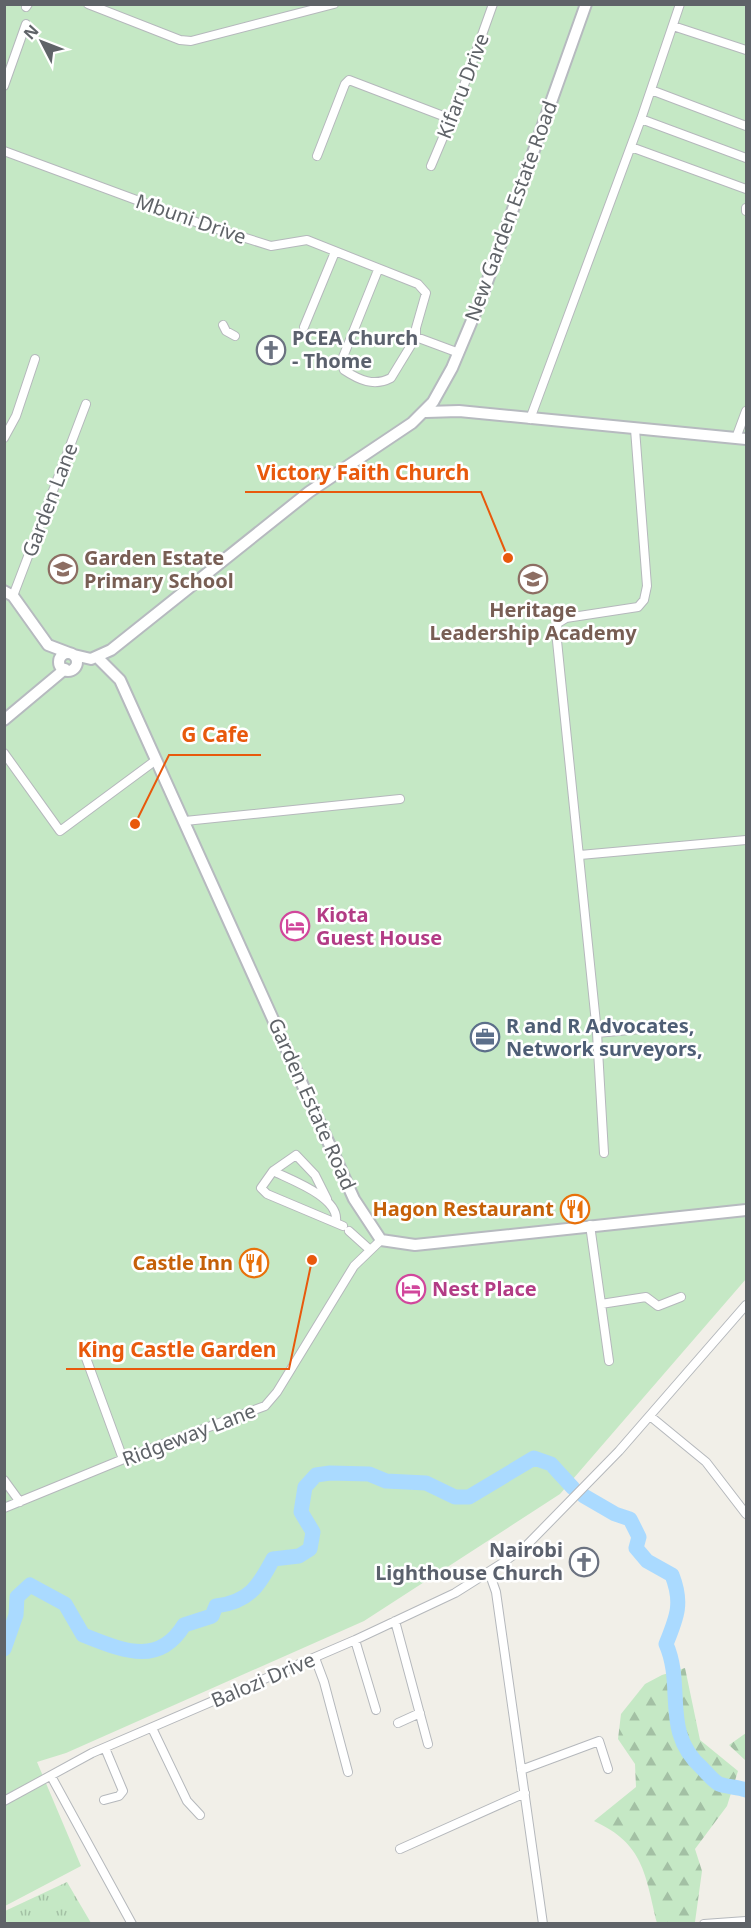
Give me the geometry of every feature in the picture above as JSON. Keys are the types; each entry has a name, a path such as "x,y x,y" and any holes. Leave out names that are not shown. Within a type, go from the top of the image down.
{"street":[{"path":"88,4 180,40 191,41 334,4"},
{"name":"Kifaru Drive","path":"431,166 451,119 493,4"},
{"name":"New Garden Estate Road","path":"4,720 66,667 94,659 111,650 309,492 426,412 441,393 481,299 586,4"},
{"path":"530,419 642,119 680,4"},
{"path":"4,86 26,24"},
{"path":"673,26 747,50"},
{"path":"317,156 345,84 349,80 451,119"},
{"path":"651,90 747,126"},
{"path":"642,119 747,158"},
{"path":"630,147 747,189"},
{"name":"Mbuni Drive","path":"4,151 193,221 271,246 307,240 424,289 426,293 416,328 416,337"},
{"path":"304,327 335,252"},
{"path":"378,270 341,362 344,370 361,380 384,382 391,378 416,337 459,353"},
{"path":"223,325 226,332 235,336"},
{"path":"4,438 16,416 35,359"},
{"path":"441,393 459,411"},
{"name":"Garden Lane","path":"9,593 86,404"},
{"path":"426,412 459,411 742,438 747,411"},
{"path":"604,1153 597,1033 556,631 558,623 566,618 638,607 644,600 647,586 635,429"},
{"path":"9,593 66,667 77,662 72,654"},
{"name":"Garden Estate Road","path":"48,645 94,659 116,674 185,820 354,1199 381,1240"},
{"path":"111,650 116,674"},
{"path":"4,753 60,831 156,760"},
{"path":"185,820 400,798"},
{"path":"580,855 747,840"},
{"path":"597,1033 661,1027"},
{"path":"342,1226 267,1194 261,1188 273,1171 296,1155 315,1175 342,1226 369,1249"},
{"path":"273,1171 327,1200"},
{"path":"381,1240 415,1245 747,1210"},
{"path":"590,1225 609,1361"},
{"name":"Ridgeway Lane","path":"4,1508 123,1459 265,1406 277,1392 339,1288 369,1249 381,1240"},
{"path":"601,1304 646,1297 658,1306 681,1297"},
{"name":"Balozi Drive","path":"4,1801 105,1748 355,1640 455,1593 489,1572 526,1546 619,1451 747,1305"},
{"path":"86,1358 123,1459"},
{"path":"650,1416 706,1462 747,1514"},
{"path":"4,1480 20,1502"},
{"path":"489,1572 496,1592 543,1923"},
{"path":"396,1621 429,1744"},
{"path":"355,1640 376,1710"},
{"path":"315,1658 348,1772"},
{"path":"398,1723 420,1713"},
{"path":"152,1728 187,1801 200,1815"},
{"path":"521,1770 599,1741 608,1769"},
{"path":"104,1800 119,1796 123,1791 105,1748"},
{"path":"51,1776 132,1923"},
{"path":"400,1849 525,1793"},
{"path":"705,1923 747,1921"}],"green space":[{"path":"5,5 746,5 746,1279 560,1494 364,1621 66,1753 37,1762 81,1866 5,1906"},
{"path":"685,1668 700,1740 738,1771 727,1806 695,1849 702,1871 695,1922 657,1923 645,1875 633,1850 611,1830 594,1821 636,1787 635,1764 618,1739 621,1714 645,1684 662,1675"},
{"path":"746,1733 746,1761 729,1745"},
{"path":"67,1882 91,1923 5,1923 5,1911"}],"waterway":[{"path":"4,1649 16,1615 17,1597 30,1585 65,1604 83,1635 124,1649 150,1651 162,1647 174,1638 184,1625 212,1616 216,1606 237,1601 252,1591 273,1559 299,1556 310,1549 313,1532 301,1512 305,1487 316,1475 369,1474 386,1481 426,1483 455,1497 469,1497 534,1458 551,1464 573,1488"},
{"path":"584,1496 615,1514 630,1519 639,1537 636,1548 647,1561 672,1575 678,1602 666,1644 674,1676 676,1709 682,1739 689,1754 715,1781 722,1785 746,1790"}],"place":[{"name":"PCEA Church - Thome","path":"271,350"},
{"name":"Victory Faith Church","path":"508,558"},
{"name":"Garden Estate Primary School","path":"63,569"},
{"name":"Heritage Leadership Academy","path":"533,579"},
{"name":"G Cafe","path":"135,824"},
{"name":"Kiota Guest House","path":"295,926"},
{"name":"R and R Advocates, Network surveyors,","path":"485,1037"},
{"name":"Hagon Restaurant","path":"575,1209"},
{"name":"King Castle Garden","path":"312,1260"},
{"name":"Castle Inn","path":"254,1263"},
{"name":"Nest Place","path":"411,1289"},
{"name":"Nairobi Lighthouse Church","path":"584,1562"}]}
